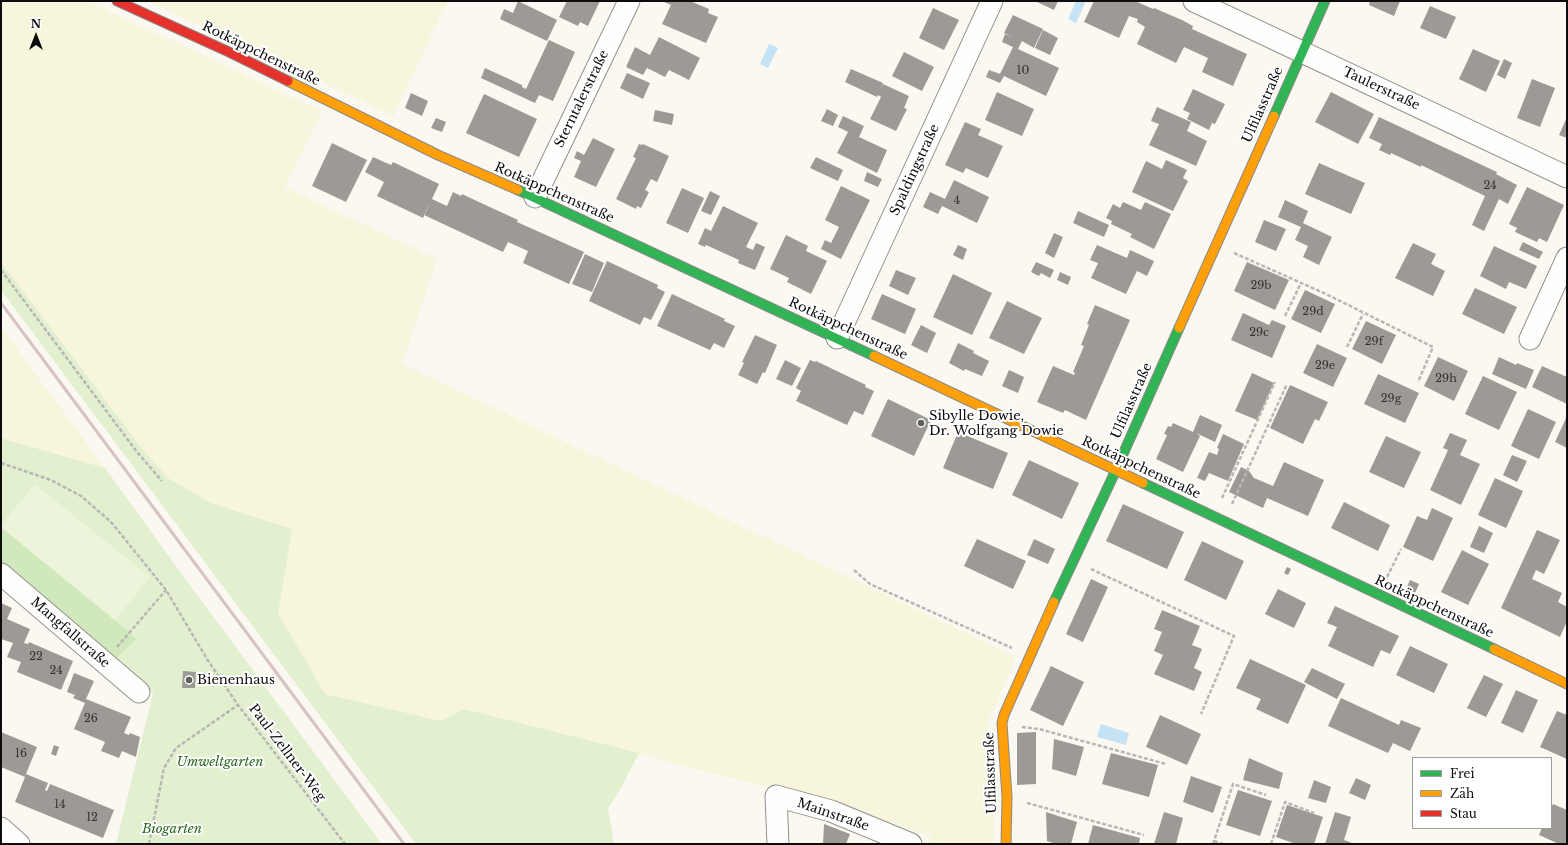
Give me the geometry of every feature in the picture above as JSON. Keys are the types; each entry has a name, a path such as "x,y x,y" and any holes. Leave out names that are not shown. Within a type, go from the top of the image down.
{"street":[{"name":"Rotkäppchenstraße","path":"116,1 229,52 432,152 535,197 837,338 1567,684"},
{"name":"Sterntalerstraße","path":"535,197 629,1"},
{"name":"Spaldingstraße","path":"837,338 992,1"},
{"name":"Taulerstraße","path":"1194,1 1567,177"},
{"name":"Ulfilasstraße","path":"1006,844 1007,797 1002,724 1004,715 1073,560 1116,470 1325,1"},
{"path":"1530,339 1567,258"},
{"name":"Mangfallstraße","path":"1,574 139,692"},
{"name":"Mainstraße","path":"778,844 776,796 831,811 911,844"},
{"path":"1,828 19,844"}],"path":[{"path":"1216,244 1301,283 1433,347 1418,382"},
{"path":"1,270 137,452 162,481"},
{"path":"1285,316 1301,283"},
{"path":"1347,347 1363,314"},
{"path":"1213,516 1275,382"},
{"path":"1224,521 1287,384"},
{"name":"Paul-Zellner-Weg","path":"1,463 51,480 81,496 111,522 166,590 207,659 238,705 345,844"},
{"path":"1387,579 1401,549"},
{"path":"1073,560 1234,636 1201,714"},
{"path":"854,570 870,584 1012,648 1032,652"},
{"path":"101,659 116,648 166,590"},
{"path":"149,844 164,768 176,748 238,705"},
{"path":"1002,724 1039,729 1166,764"},
{"path":"1223,844 1214,843 1233,784 1266,795"},
{"path":"1007,797 1144,835"},
{"path":"1271,844 1285,802 1314,813"}],"shaded area":[{"path":"1,1 88,1 322,111 285,187 437,259 402,364 1016,657 986,728 995,801 994,844 948,844 939,841 938,844 931,844 928,843 931,837 887,821 768,787 464,709 441,721 325,694 278,613 292,529 211,503 168,478 144,451 1,262"},
{"path":"148,1 448,1 393,116"},
{"path":"1,327 105,468 1,438"}],"green space":[{"path":"1,262 144,451 168,478 211,503 292,529 278,613 325,694 441,721 464,709 639,753 620,790 608,808 614,844 416,844 1,290"},
{"name":"Umweltgarten","path":"1,438 105,468 382,844 116,844 153,693 116,659 137,639 1,527"},
{"path":"35,484 150,577 115,620 1,527 1,525"},
{"path":"1,527 137,639 116,659 1,562"}],"water":[{"path":"1076,1 1086,1 1076,23 1068,19"},
{"path":"769,44 778,48 768,68 760,64"},
{"path":"1101,724 1129,733 1126,745 1097,737"}],"building":[{"path":"518,1 557,20 547,41 500,19 504,9 513,13"},
{"path":"567,1 600,1 588,26 580,22 578,26 559,17"},
{"path":"662,1 690,1 709,9 708,13 718,17 706,43 662,24 671,5"},
{"path":"1035,1 1058,1 1054,10"},
{"path":"1094,1 1135,1 1182,20 1193,26 1192,29 1247,54 1233,86 1202,72 1208,58 1184,47 1176,63 1137,44 1145,27 1137,22 1138,19 1129,16 1119,38 1084,22"},
{"path":"1370,1 1400,1 1394,16 1369,5"},
{"path":"1430,6 1456,17 1446,39 1420,28"},
{"path":"933,8 959,20 944,50 919,38"},
{"path":"1013,15 1043,29 1034,48 1022,41 1018,49 1059,68 1046,96 1004,76 1000,83 986,77 989,70 1000,74 1013,47 1002,42 1005,34 1013,37 1004,33"},
{"path":"1043,30 1058,38 1050,55 1035,48"},
{"path":"659,37 700,58 689,80 669,70 665,77 647,68 643,75 626,67 635,47 650,55"},
{"path":"549,40 575,52 553,101 539,95 535,103 481,78 485,68 522,85 522,87 526,89"},
{"path":"1473,49 1500,61 1486,92 1459,79"},
{"path":"904,52 934,67 922,91 892,76"},
{"path":"1504,59 1512,63 1505,79 1497,75"},
{"path":"851,69 883,83 880,90 883,84 909,96 904,108 907,109 896,131 870,119 881,97 878,95 877,97 845,82"},
{"path":"627,73 650,83 643,99 620,88"},
{"path":"1532,79 1555,88 1540,127 1517,118"},
{"path":"1193,89 1225,104 1215,124 1212,123 1209,130 1187,119 1190,113 1183,110"},
{"path":"997,92 1034,109 1022,136 985,120"},
{"path":"1331,92 1374,114 1358,144 1315,122"},
{"path":"411,93 428,101 422,116 405,108"},
{"path":"484,94 537,119 519,157 466,133"},
{"path":"1157,107 1191,122 1187,131 1207,141 1196,166 1149,145 1159,124 1151,121"},
{"path":"827,109 838,115 833,126 821,121"},
{"path":"655,110 674,114 672,125 653,121"},
{"path":"843,116 864,126 859,137 887,150 877,173 837,153 848,132 838,127"},
{"path":"1379,117 1497,172 1496,174 1517,185 1508,204 1499,199 1484,231 1472,225 1485,196 1421,165 1421,167 1391,153 1390,155 1379,150 1382,144 1369,138"},
{"path":"1567,117 1567,138 1559,135"},
{"path":"436,118 446,122 442,132 431,128"},
{"path":"965,122 981,129 978,135 1003,146 988,178 966,168 963,173 945,165"},
{"path":"593,138 615,149 596,187 574,177 581,161 574,158 577,151 584,155"},
{"path":"332,143 367,160 346,202 312,186"},
{"path":"639,144 643,144 669,156 657,182 651,179 645,190 649,192 641,208 637,206 636,209 616,199 636,158 633,157"},
{"path":"373,157 391,165 393,162 439,184 423,218 377,196 384,182 365,172"},
{"path":"816,157 843,170 838,181 810,168"},
{"path":"1166,160 1187,170 1183,178 1188,181 1173,211 1132,192 1146,161 1162,169"},
{"path":"1319,163 1365,183 1351,214 1305,194"},
{"path":"867,172 882,179 878,187 864,181"},
{"path":"954,180 989,197 977,223 942,206 938,214 923,207 930,192 945,199"},
{"path":"841,186 870,200 841,259 821,249 825,240 831,243 839,227 825,220"},
{"path":"1527,187 1564,205 1547,242 1539,238 1537,242 1515,232 1517,228 1509,224"},
{"path":"682,188 704,198 688,233 666,223"},
{"path":"710,191 720,196 711,215 701,211"},
{"path":"453,192 461,196 462,194 518,220 517,222 584,252 569,284 523,263 528,251 508,242 503,252 424,215 432,199 447,206"},
{"path":"1285,200 1308,211 1303,223 1332,237 1319,265 1303,257 1308,246 1295,240 1301,227 1278,217"},
{"path":"1123,202 1141,210 1145,202 1171,214 1154,249 1130,237 1132,234 1111,224 1112,221 1106,218 1113,204 1120,208"},
{"path":"723,206 758,223 746,247 753,250 756,243 765,247 755,270 738,263 739,260 706,245 705,247 698,244 705,228 711,231"},
{"path":"1078,211 1109,225 1104,237 1073,223"},
{"path":"1264,220 1286,229 1276,251 1255,242"},
{"path":"1054,233 1063,237 1054,258 1045,253"},
{"path":"786,235 808,246 806,251 827,261 811,294 787,282 789,278 770,269"},
{"path":"1523,242 1543,252 1539,259 1519,250"},
{"path":"1413,243 1436,254 1431,264 1445,271 1433,296 1395,278"},
{"path":"958,245 967,249 963,260 953,255"},
{"path":"1097,245 1127,258 1130,250 1154,261 1147,276 1137,271 1126,294 1091,278 1098,263 1090,260"},
{"path":"1494,246 1537,266 1526,289 1509,282 1506,289 1480,276"},
{"path":"585,254 604,263 592,292 572,284"},
{"path":"607,261 658,285 657,288 665,292 651,320 644,317 640,325 589,301"},
{"path":"1036,262 1054,270 1050,278 1041,273 1039,276 1031,272"},
{"path":"1247,262 1289,280 1275,310 1234,291"},
{"path":"896,270 916,278 908,295 889,286"},
{"path":"1060,272 1071,277 1068,285 1057,280"},
{"path":"953,274 992,293 972,335 933,317"},
{"path":"1475,288 1517,307 1504,334 1462,314"},
{"path":"1305,290 1335,304 1321,333 1291,319"},
{"path":"672,294 725,319 724,321 735,326 724,348 714,343 710,350 657,326"},
{"path":"882,294 916,309 905,334 871,319"},
{"path":"1007,301 1042,318 1024,354 989,338"},
{"path":"1095,305 1130,320 1086,420 1065,410 1063,413 1037,402 1053,366 1074,375 1075,373 1073,372 1084,346 1081,345 1089,325 1087,324"},
{"path":"1243,313 1269,325 1272,320 1286,326 1272,358 1231,340"},
{"path":"1366,321 1396,335 1382,364 1352,349"},
{"path":"921,325 936,333 927,353 911,345"},
{"path":"755,335 777,345 765,373 763,372 757,384 738,375 744,363 742,362"},
{"path":"958,343 989,361 982,376 965,369 964,371 949,363"},
{"path":"1317,344 1347,358 1333,387 1303,373"},
{"path":"1438,357 1468,371 1454,401 1424,386"},
{"path":"1499,357 1516,365 1517,363 1534,370 1526,389 1492,374"},
{"path":"785,360 801,368 792,386 776,379"},
{"path":"810,360 816,361 866,385 865,387 874,391 863,415 854,411 847,425 796,401 801,391 796,388"},
{"path":"1542,366 1567,377 1567,404 1532,387"},
{"path":"1009,370 1024,377 1018,393 1002,386"},
{"path":"1252,373 1274,383 1257,420 1235,411"},
{"path":"1378,374 1419,393 1405,423 1364,404"},
{"path":"1483,376 1517,392 1499,430 1465,414"},
{"path":"1290,385 1328,402 1319,421 1315,419 1303,444 1270,428"},
{"path":"888,399 931,420 914,456 871,436"},
{"path":"1528,409 1556,422 1539,459 1511,446"},
{"path":"1200,415 1222,425 1215,442 1196,433 1200,436 1183,472 1156,459 1167,435 1164,434 1168,426 1171,427 1173,423 1193,432"},
{"path":"1567,416 1567,448 1555,442"},
{"path":"958,432 1008,453 993,489 943,468"},
{"path":"1450,433 1467,440 1460,455 1480,464 1461,505 1430,490 1448,450 1443,448"},
{"path":"1223,434 1244,444 1228,481 1209,473 1205,481 1197,478 1209,452 1217,455 1219,449 1217,448"},
{"path":"1386,436 1421,452 1404,488 1369,472"},
{"path":"1512,455 1527,461 1517,482 1503,475"},
{"path":"1029,460 1079,483 1062,519 1012,495"},
{"path":"1284,462 1324,480 1308,516 1267,498 1263,508 1229,492 1241,467 1249,471 1254,478 1273,486"},
{"path":"1495,478 1523,491 1506,528 1478,515"},
{"path":"1344,502 1390,525 1378,551 1331,528"},
{"path":"1123,504 1184,532 1167,569 1106,541"},
{"path":"1432,508 1453,518 1433,561 1403,547 1417,516 1427,520"},
{"path":"1479,526 1493,533 1484,553 1470,547"},
{"path":"1537,530 1560,540 1544,574 1536,570 1532,579 1562,593 1558,602 1567,607 1567,621 1560,637 1501,608"},
{"path":"977,539 1026,561 1013,589 964,566"},
{"path":"1034,539 1055,549 1048,564 1027,555"},
{"path":"1202,541 1244,561 1226,600 1184,580"},
{"path":"1462,550 1489,564 1468,605 1441,592"},
{"path":"1287,567 1291,569 1288,575 1284,573"},
{"path":"1091,579 1108,587 1083,642 1066,634"},
{"path":"1410,580 1419,584 1415,593 1406,589"},
{"path":"1278,589 1306,603 1294,628 1265,614"},
{"path":"1,603 12,608 7,619 30,629 24,643 28,644 29,642 73,661 61,690 17,672 21,662 7,657 13,643 1,639"},
{"path":"1335,606 1399,636 1390,654 1381,650 1373,667 1328,646 1337,627 1327,623"},
{"path":"1162,610 1200,626 1192,645 1202,649 1194,668 1202,672 1194,691 1154,674 1163,655 1154,651 1162,632 1154,629"},
{"path":"1410,646 1448,664 1434,693 1396,675"},
{"path":"1250,659 1306,685 1288,724 1256,709 1261,699 1236,688"},
{"path":"1051,666 1084,682 1063,726 1030,710"},
{"path":"1312,668 1345,684 1337,699 1304,682"},
{"name":"Bienenhaus","path":"183,671 196,672 195,688 182,688"},
{"path":"74,673 94,681 86,699 131,717 124,733 129,735 130,733 140,737 136,757 122,751 119,758 101,751 105,742 74,729 85,703 73,698 75,695 67,692"},
{"path":"1484,675 1503,684 1486,717 1467,708"},
{"path":"1516,690 1538,700 1523,733 1501,723"},
{"path":"1341,698 1399,725 1401,720 1421,728 1410,751 1393,743 1388,753 1328,726"},
{"path":"1557,711 1567,715 1567,759 1540,747"},
{"path":"1160,715 1201,734 1187,765 1146,747"},
{"path":"1,732 37,747 26,774 48,783 45,790 47,791 50,784 114,810 103,838 15,802 25,777 1,767"},
{"path":"1036,732 1036,784 1017,785 1017,733"},
{"path":"1054,739 1084,747 1076,776 1052,769"},
{"path":"54,745 59,747 56,756 51,754"},
{"path":"1111,753 1158,765 1149,797 1102,784"},
{"path":"1249,758 1283,773 1279,789 1243,780"},
{"path":"1191,776 1222,787 1213,813 1183,802"},
{"path":"1356,778 1371,785 1365,800 1349,793"},
{"path":"1314,780 1331,787 1326,803 1308,798"},
{"path":"1238,790 1272,801 1260,836 1226,825"},
{"path":"1553,804 1567,810 1567,844 1559,844 1539,835 1542,829 1552,829"},
{"path":"1287,805 1323,817 1314,844 1296,844 1276,837"},
{"path":"1046,812 1077,822 1071,844 1056,844 1047,841"},
{"path":"1164,812 1183,818 1176,844 1154,844"},
{"path":"1335,812 1351,817 1344,840 1355,844 1325,844"},
{"path":"824,824 850,834 846,844 823,844"},
{"path":"1093,825 1140,838 1139,844 1088,844"}],"railway":[{"path":"1,303 404,844"}],"traffic: fast":[{"path":"1274,116 1325,1"},
{"path":"518,190 874,356"},
{"path":"1054,602 1116,470 1179,328"},
{"path":"1143,483 1494,649"}],"traffic: slow":[{"path":"288,81 438,155 518,190"},
{"path":"1179,328 1274,116"},
{"path":"874,356 1143,483"},
{"path":"1006,844 1007,797 1002,723 1004,715 1054,602"},
{"path":"1494,649 1567,684"}],"traffic: jam":[{"path":"117,1 229,52 288,81"}],"place":[{"name":"Sibylle Dowie, Dr. Wolfgang Dowie","path":"921,423"},
{"name":"Bienenhaus","path":"189,680"}],"park label":[{"name":"Biogarten","path":"172,829"}]}
